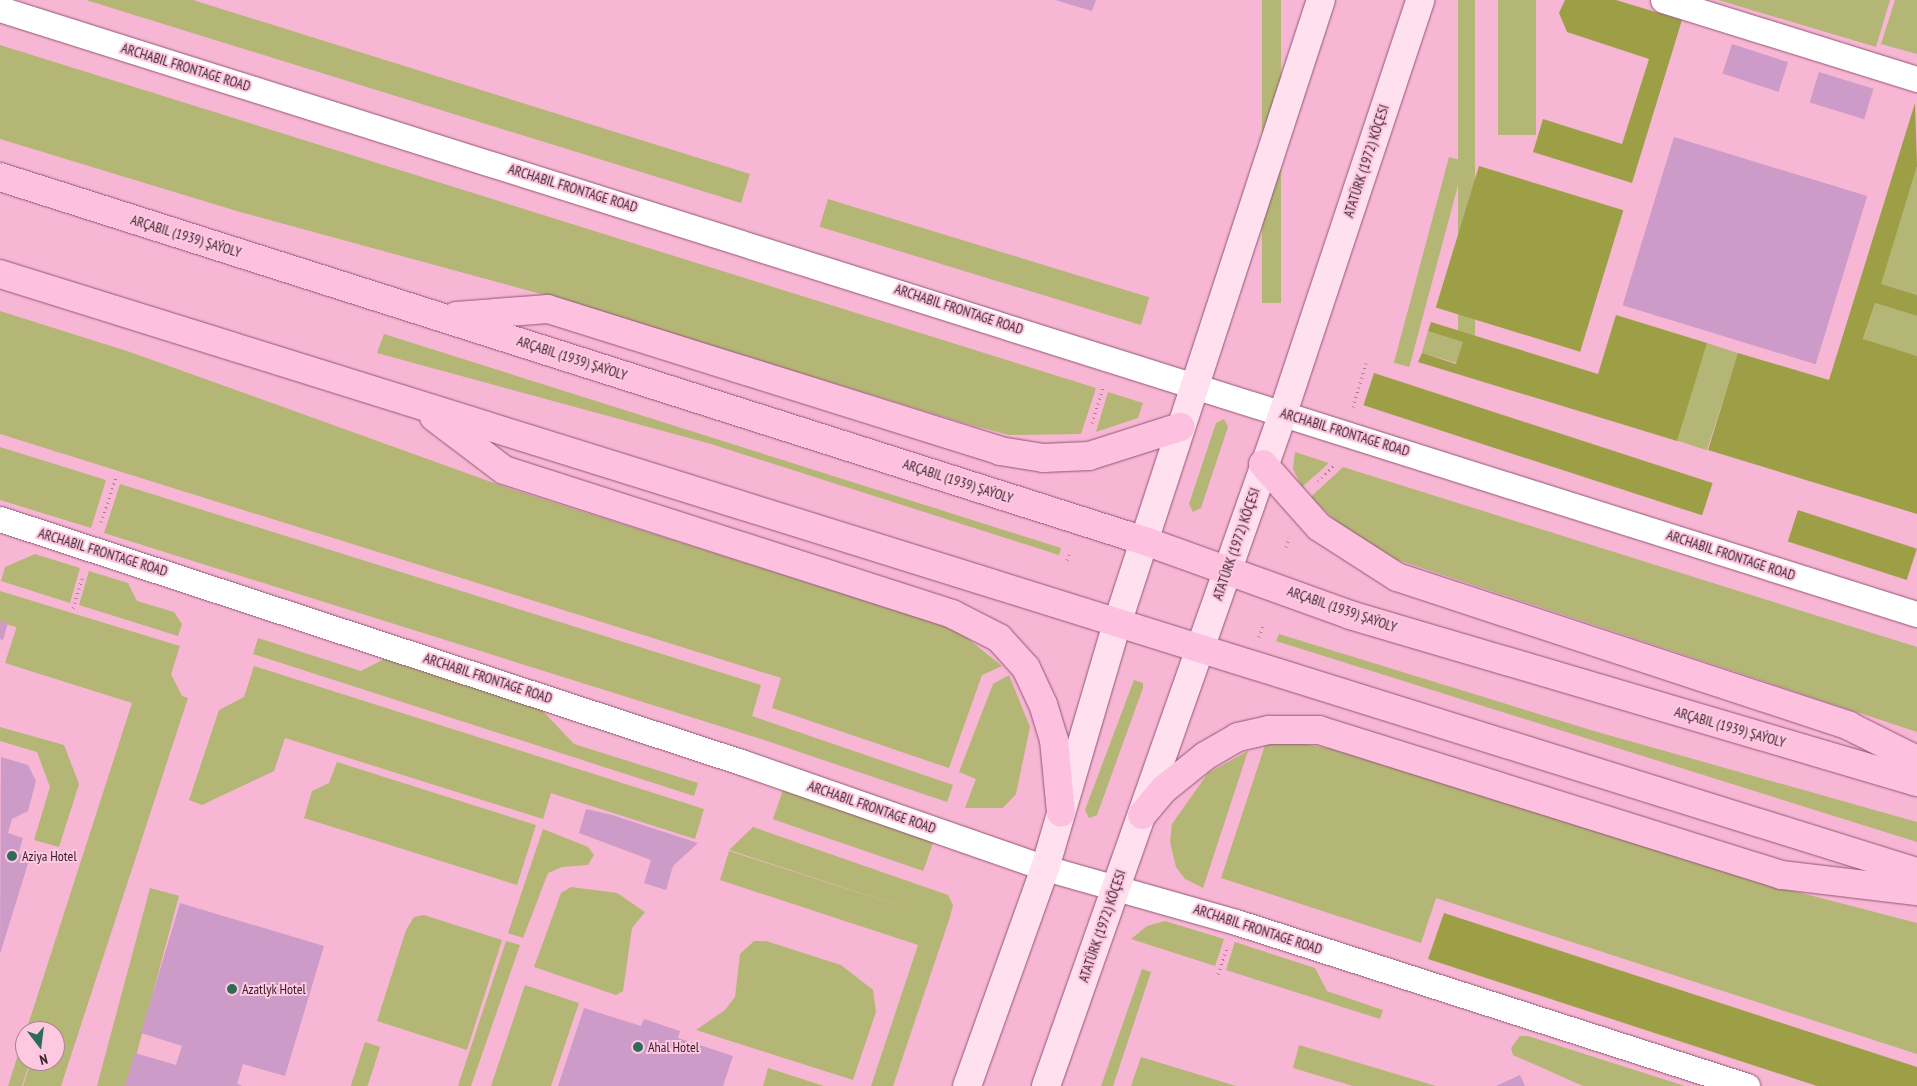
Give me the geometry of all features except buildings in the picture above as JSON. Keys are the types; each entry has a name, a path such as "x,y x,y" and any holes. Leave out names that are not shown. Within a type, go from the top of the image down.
{"main road":[{"path":"967,1086 1045,868 1117,624 1321,0"},
{"name":"ATATÜRK (1972) KÖÇESI","path":"1046,1086 1228,570 1263,464 1283,413 1420,0"},
{"name":"ARÇABIL (1939) ŞAÝOLY","path":"0,178 442,316 1145,541 1350,615 1917,782"},
{"path":"0,274 1199,651 1917,872"},
{"path":"442,316 548,309 1000,450 1043,458 1089,456 1180,427"},
{"path":"417,405 504,470 952,614 999,638 1026,668 1043,704 1054,740 1062,813"},
{"path":"1263,464 1319,528 1396,578 1849,726 1917,760"},
{"path":"1142,815 1164,789 1205,756 1238,737 1269,730 1319,730 1782,875 1917,891"}],"street":[{"path":"1663,0 1917,79"},
{"name":"ARCHABIL FRONTAGE ROAD","path":"0,9 793,256 1194,386 1917,614"},
{"name":"ARCHABIL FRONTAGE ROAD","path":"0,519 741,762 1045,868 1116,885 1747,1086"}],"path":[{"path":"1353,406 1366,363"},
{"path":"1091,429 1104,384 1110,386"},
{"path":"1312,486 1335,464"},
{"path":"98,529 116,477"},
{"path":"1067,560 1070,551"},
{"path":"1259,637 1263,626"},
{"path":"1218,974 1229,940"}],"green space":[{"path":"86,0 193,0 750,174 741,203"},
{"path":"1262,0 1281,0 1281,303 1262,303"},
{"path":"1458,0 1475,0 1475,365 1458,365"},
{"path":"1498,0 1536,0 1536,135 1498,135"},
{"path":"1718,0 1890,0 1876,47"},
{"path":"1895,0 1917,0 1917,54 1881,44"},
{"path":"0,45 1096,388 1081,434 1009,435 967,424 574,303 240,212 0,139"},
{"path":"1449,157 1464,161 1409,367 1394,363"},
{"path":"1917,166 1917,295 1880,284"},
{"path":"828,199 1149,297 1141,325 820,227"},
{"path":"1875,303 1917,316 1917,356 1863,340"},
{"path":"0,311 130,352 511,489 957,630 1002,666 982,675 949,768 772,708 781,678 0,434"},
{"path":"1428,331 1464,341 1457,363 1422,353"},
{"path":"384,334 1061,548 1059,555 711,444 377,353"},
{"path":"1707,343 1738,353 1707,450 1675,440"},
{"path":"1108,392 1143,403 1138,418 1096,432"},
{"path":"1224,419 1228,427 1201,508 1193,512 1189,504 1216,423"},
{"path":"0,447 106,480 91,528 0,500"},
{"path":"1295,452 1329,463 1302,487 1293,469"},
{"path":"1343,467 1917,647 1917,732 1386,556 1342,527 1311,497"},
{"path":"120,484 761,685 752,716 953,785 947,802 761,739 104,533"},
{"path":"35,554 80,568 70,603 1,581 5,567"},
{"path":"89,571 128,583 137,601 174,612 182,624 178,636 79,605"},
{"path":"0,591 180,646 171,675 0,622"},
{"path":"17,626 171,674 182,696 188,698 61,1086 23,1086 28,1071 65,1071 65,1021 29,1021 132,703 5,663"},
{"path":"1279,634 1594,731 1917,822 1917,842 1276,641"},
{"path":"258,638 361,671 384,659 541,709 574,744 698,783 694,796 253,654"},
{"path":"254,666 704,809 695,839 551,793 543,819 285,738 274,771 202,805 189,800 219,710 244,697"},
{"path":"1009,675 1030,727 1016,794 1003,808 965,808 976,779 959,772 993,684"},
{"path":"1134,680 1143,683 1143,688 1097,815 1089,818 1085,810"},
{"path":"0,727 64,745 79,784 59,847 34,840 50,787 37,752 0,741"},
{"path":"1294,742 1332,749 1786,889 1917,923 1917,1054 1436,898 1421,943 1221,878 1265,745"},
{"path":"1248,751 1203,888 1185,879 1176,867 1170,842 1172,824 1208,773"},
{"path":"337,762 536,825 517,885 304,818 312,791 329,783"},
{"path":"783,790 933,842 923,871 773,819"},
{"path":"753,827 948,895 953,905 950,917 893,1086 871,1086 918,945 720,880 729,851 928,915 729,850"},
{"path":"543,829 588,847 594,855 588,865 562,867 548,873 523,938 508,933"},
{"path":"571,887 617,893 645,912 632,928 623,991 616,995 534,967 561,893"},
{"path":"150,888 179,896 128,1086 97,1086"},
{"path":"424,915 502,940 467,1050 377,1021 406,930 414,917"},
{"path":"1165,921 1224,939 1215,966 1131,939 1147,926"},
{"path":"506,941 520,945 471,1086 458,1086"},
{"path":"754,941 766,941 841,965 873,990 876,1012 853,1080 696,1030 725,1010 735,997 740,954"},
{"path":"1235,942 1315,968 1327,991 1383,1010 1380,1019 1226,970"},
{"path":"1142,969 1151,972 1113,1086 1101,1086"},
{"path":"525,985 579,1003 551,1086 491,1086"},
{"path":"1520,1036 1528,1036 1685,1086 1583,1086 1513,1055 1511,1048"},
{"path":"365,1042 380,1047 368,1086 351,1086"},
{"path":"1299,1045 1436,1086 1353,1086 1293,1068"},
{"path":"1141,1057 1236,1086 1131,1086"},
{"path":"15,1064 15,1071 27,1071 22,1086 8,1086"},
{"path":"768,1068 824,1086 763,1086"}],"shaded area":[{"path":"1565,0 1616,0 1682,20 1632,183 1533,152 1543,119 1622,144 1649,59 1567,32 1559,13"},
{"path":"1915,103 1917,166 1881,284 1917,295 1917,316 1875,303 1863,339 1917,356 1917,514 1708,450 1738,353 1829,380"},
{"path":"1479,166 1623,210 1580,352 1436,308"},
{"path":"1616,315 1707,343 1677,441 1418,362 1422,353 1456,364 1463,342 1428,331 1431,322 1598,374"},
{"path":"1374,373 1713,483 1702,515 1363,405"},
{"path":"1798,510 1917,549 1907,580 1788,541"},
{"path":"1444,913 1917,1067 1917,1086 1817,1086 1428,959"}],"place":[{"name":"Aziya Hotel","path":"12,856"},
{"name":"Azatlyk Hotel","path":"232,989"},
{"name":"Ahal Hotel","path":"638,1047"}]}
